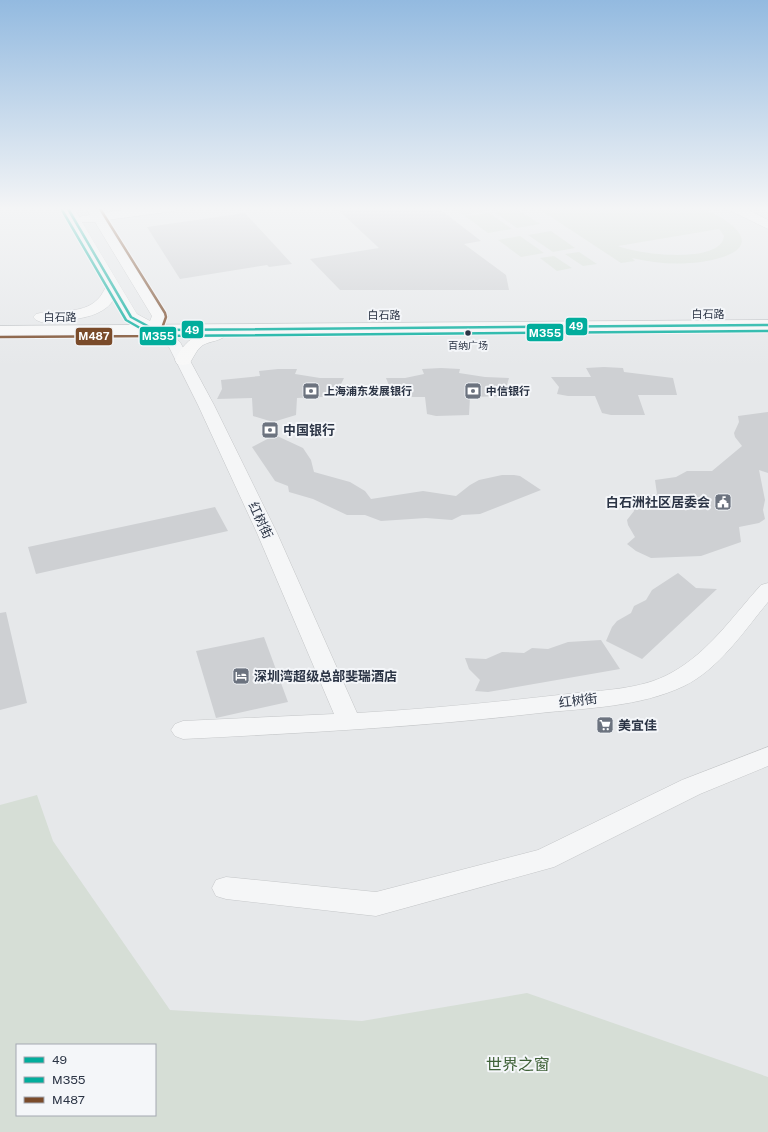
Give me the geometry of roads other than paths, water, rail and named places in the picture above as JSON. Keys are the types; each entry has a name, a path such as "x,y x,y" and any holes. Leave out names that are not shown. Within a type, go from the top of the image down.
{"main road":[{"path":"98,260 131,317 158,323"},
{"path":"122,260 158,323"},
{"path":"41,317 78,312 98,307 108,298 113,286"},
{"name":"白石路","path":"0,331 158,323 768,313"},
{"name":"白石路","path":"0,318 131,317"},
{"name":"白石路","path":"158,323 239,329 768,325"},
{"path":"183,360 187,350 199,340 239,329"}],"street":[{"name":"红树街","path":"158,323 175,345 183,360 267,533 309,626 349,721"},
{"name":"红树街","path":"183,730 469,714 647,692 678,679 699,666 768,589"},
{"path":"226,888 376,904 544,859 691,787 768,756"}],"place":[{"name":"百纳广场","path":"468,333"},
{"name":"上海浦东发展银行","path":"311,391"},
{"name":"中信银行","path":"473,391"},
{"name":"中国银行","path":"270,430"},
{"name":"白石洲社区居委会","path":"723,502"},
{"name":"深圳湾超级总部斐瑞酒店","path":"241,676"},
{"name":"美宜佳","path":"605,725"}],"park label":[{"name":"世界之窗","path":"518,1064"}]}
